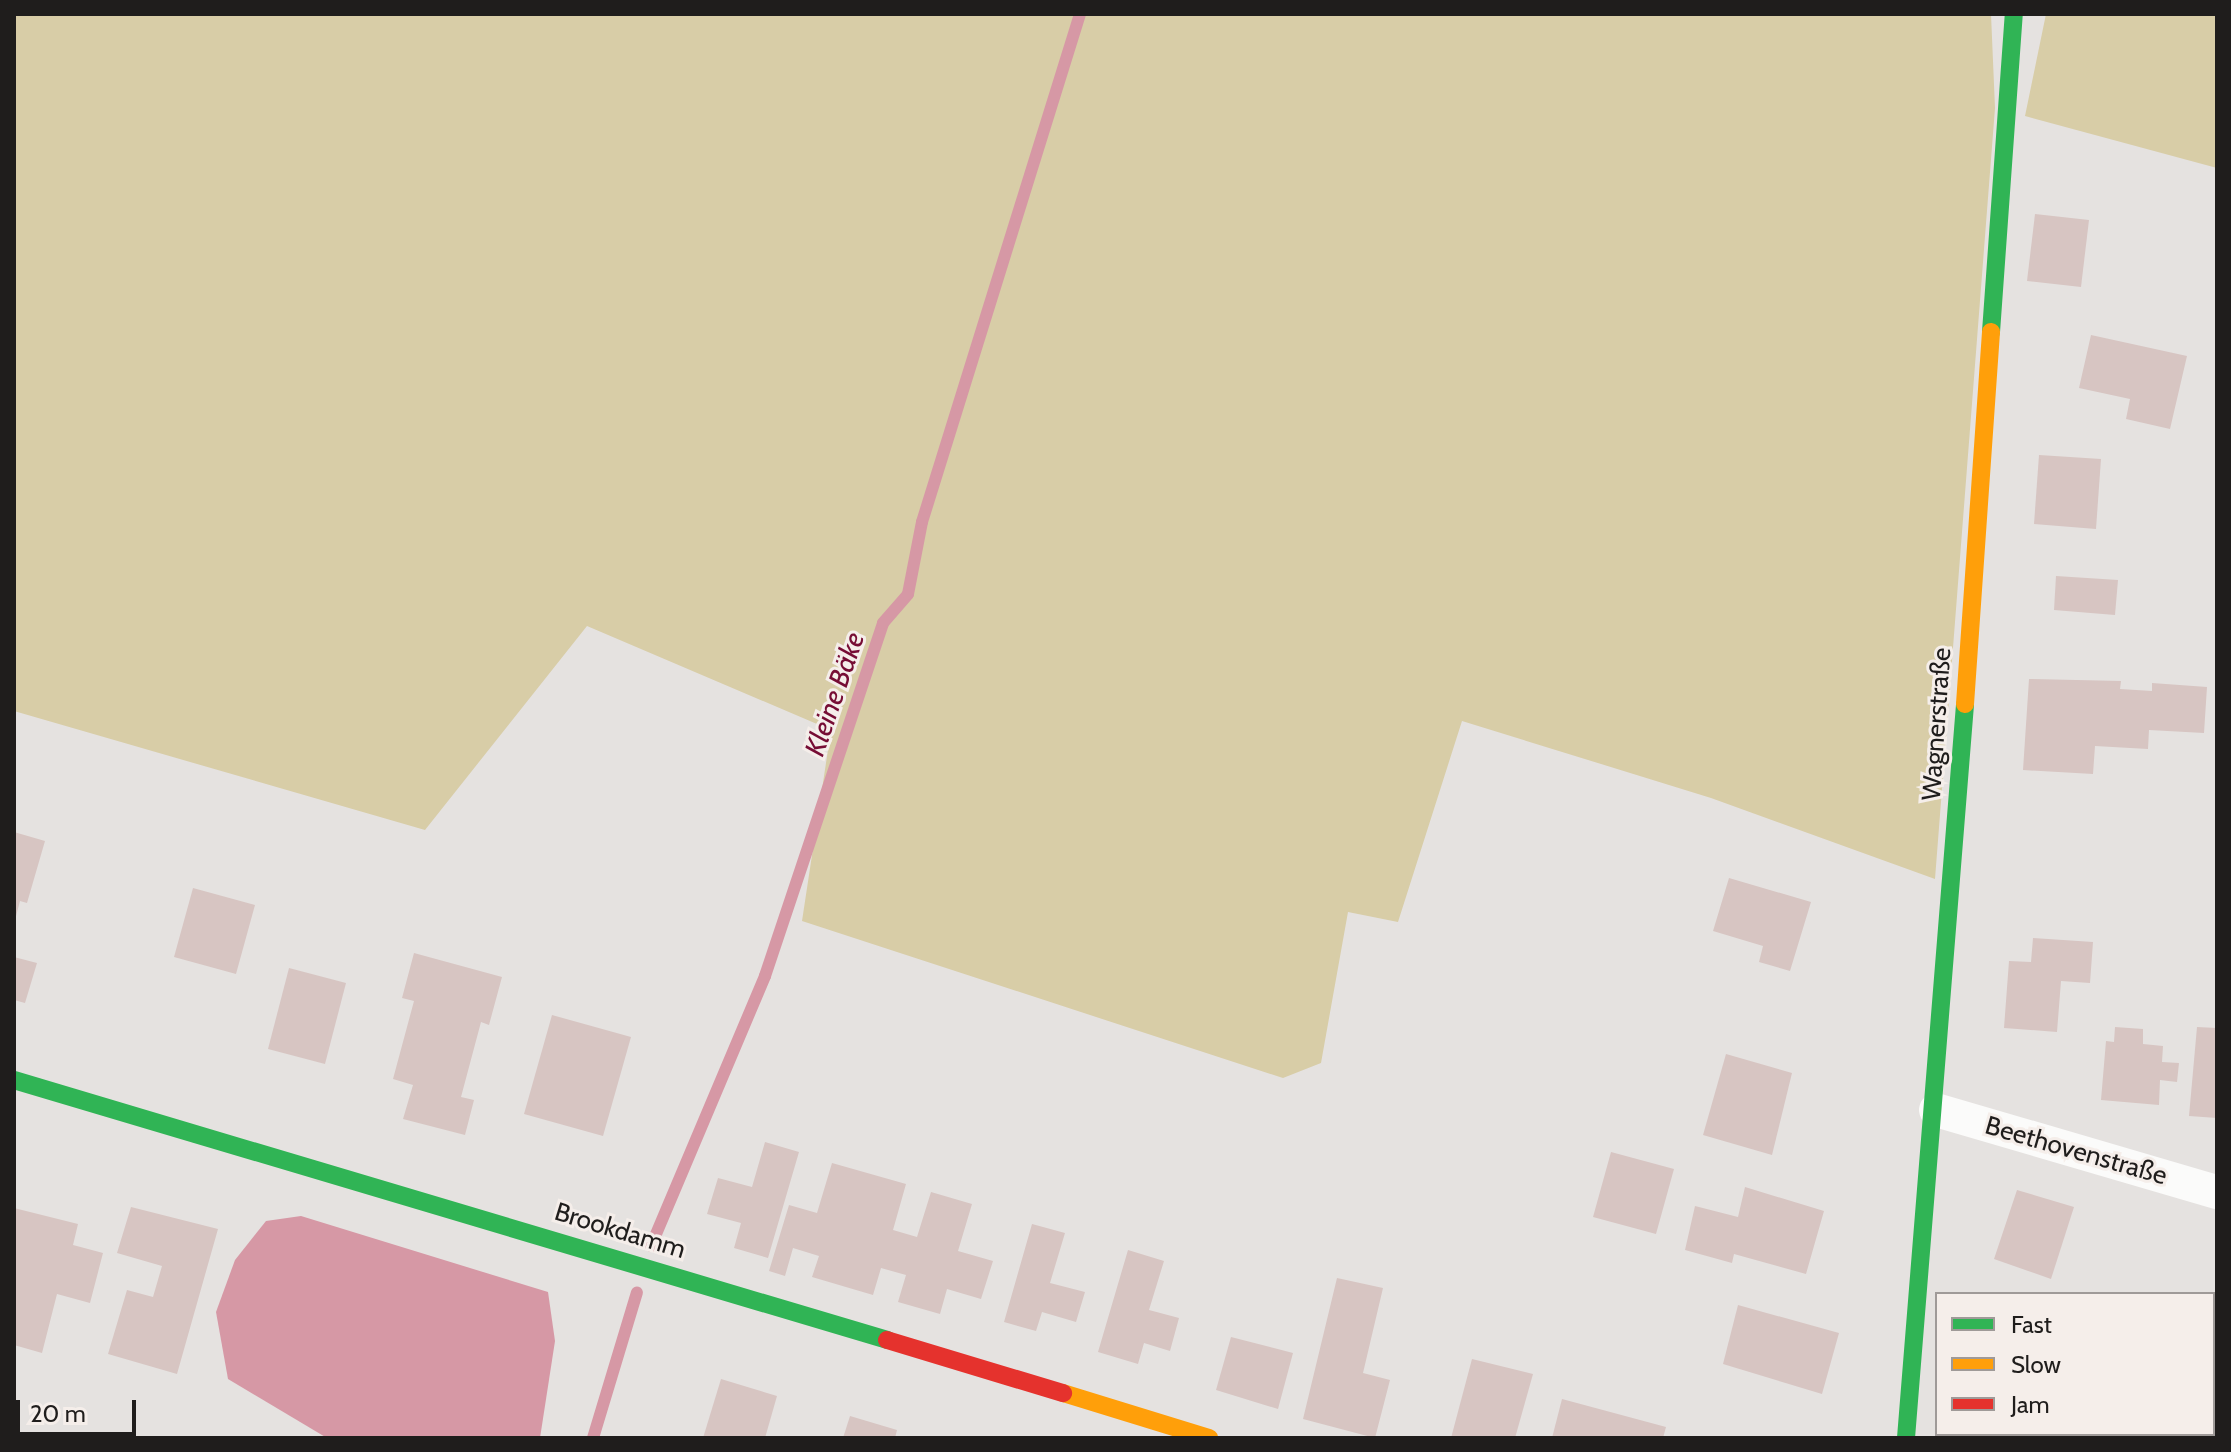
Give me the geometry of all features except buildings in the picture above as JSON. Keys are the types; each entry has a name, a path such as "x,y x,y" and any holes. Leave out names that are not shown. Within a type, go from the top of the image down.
{"street":[{"name":"Wagnerstraße","path":"1906,1438 1936,1110 2014,14"},
{"name":"Brookdamm","path":"14,1080 1209,1438"},
{"name":"Beethovenstraße","path":"1936,1110 2217,1192"}],"shaded area":[{"path":"14,14 1991,14 1995,108 1935,879 1711,798 1462,721 1398,922 1348,912 1321,1063 1283,1078 802,921 831,730 587,626 425,830 14,711"},
{"path":"2046,14 2217,14 2217,168 2025,116"},
{"path":"301,1216 548,1292 555,1341 540,1438 327,1438 228,1379 216,1312 235,1260 266,1221"}],"waterway":[{"name":"Kleine Bäke","path":"651,1246 765,976 883,623 908,594 922,522 1080,14"},
{"name":"Kleine Bäke","path":"593,1438 637,1292"}],"traffic: fast":[{"path":"1991,332 2014,14"},
{"path":"1906,1438 1965,704"},
{"path":"14,1080 887,1340"}],"traffic: slow":[{"path":"1965,704 1991,332"},
{"path":"1063,1393 1209,1438"}],"traffic: jam":[{"path":"887,1340 1063,1393"}]}
